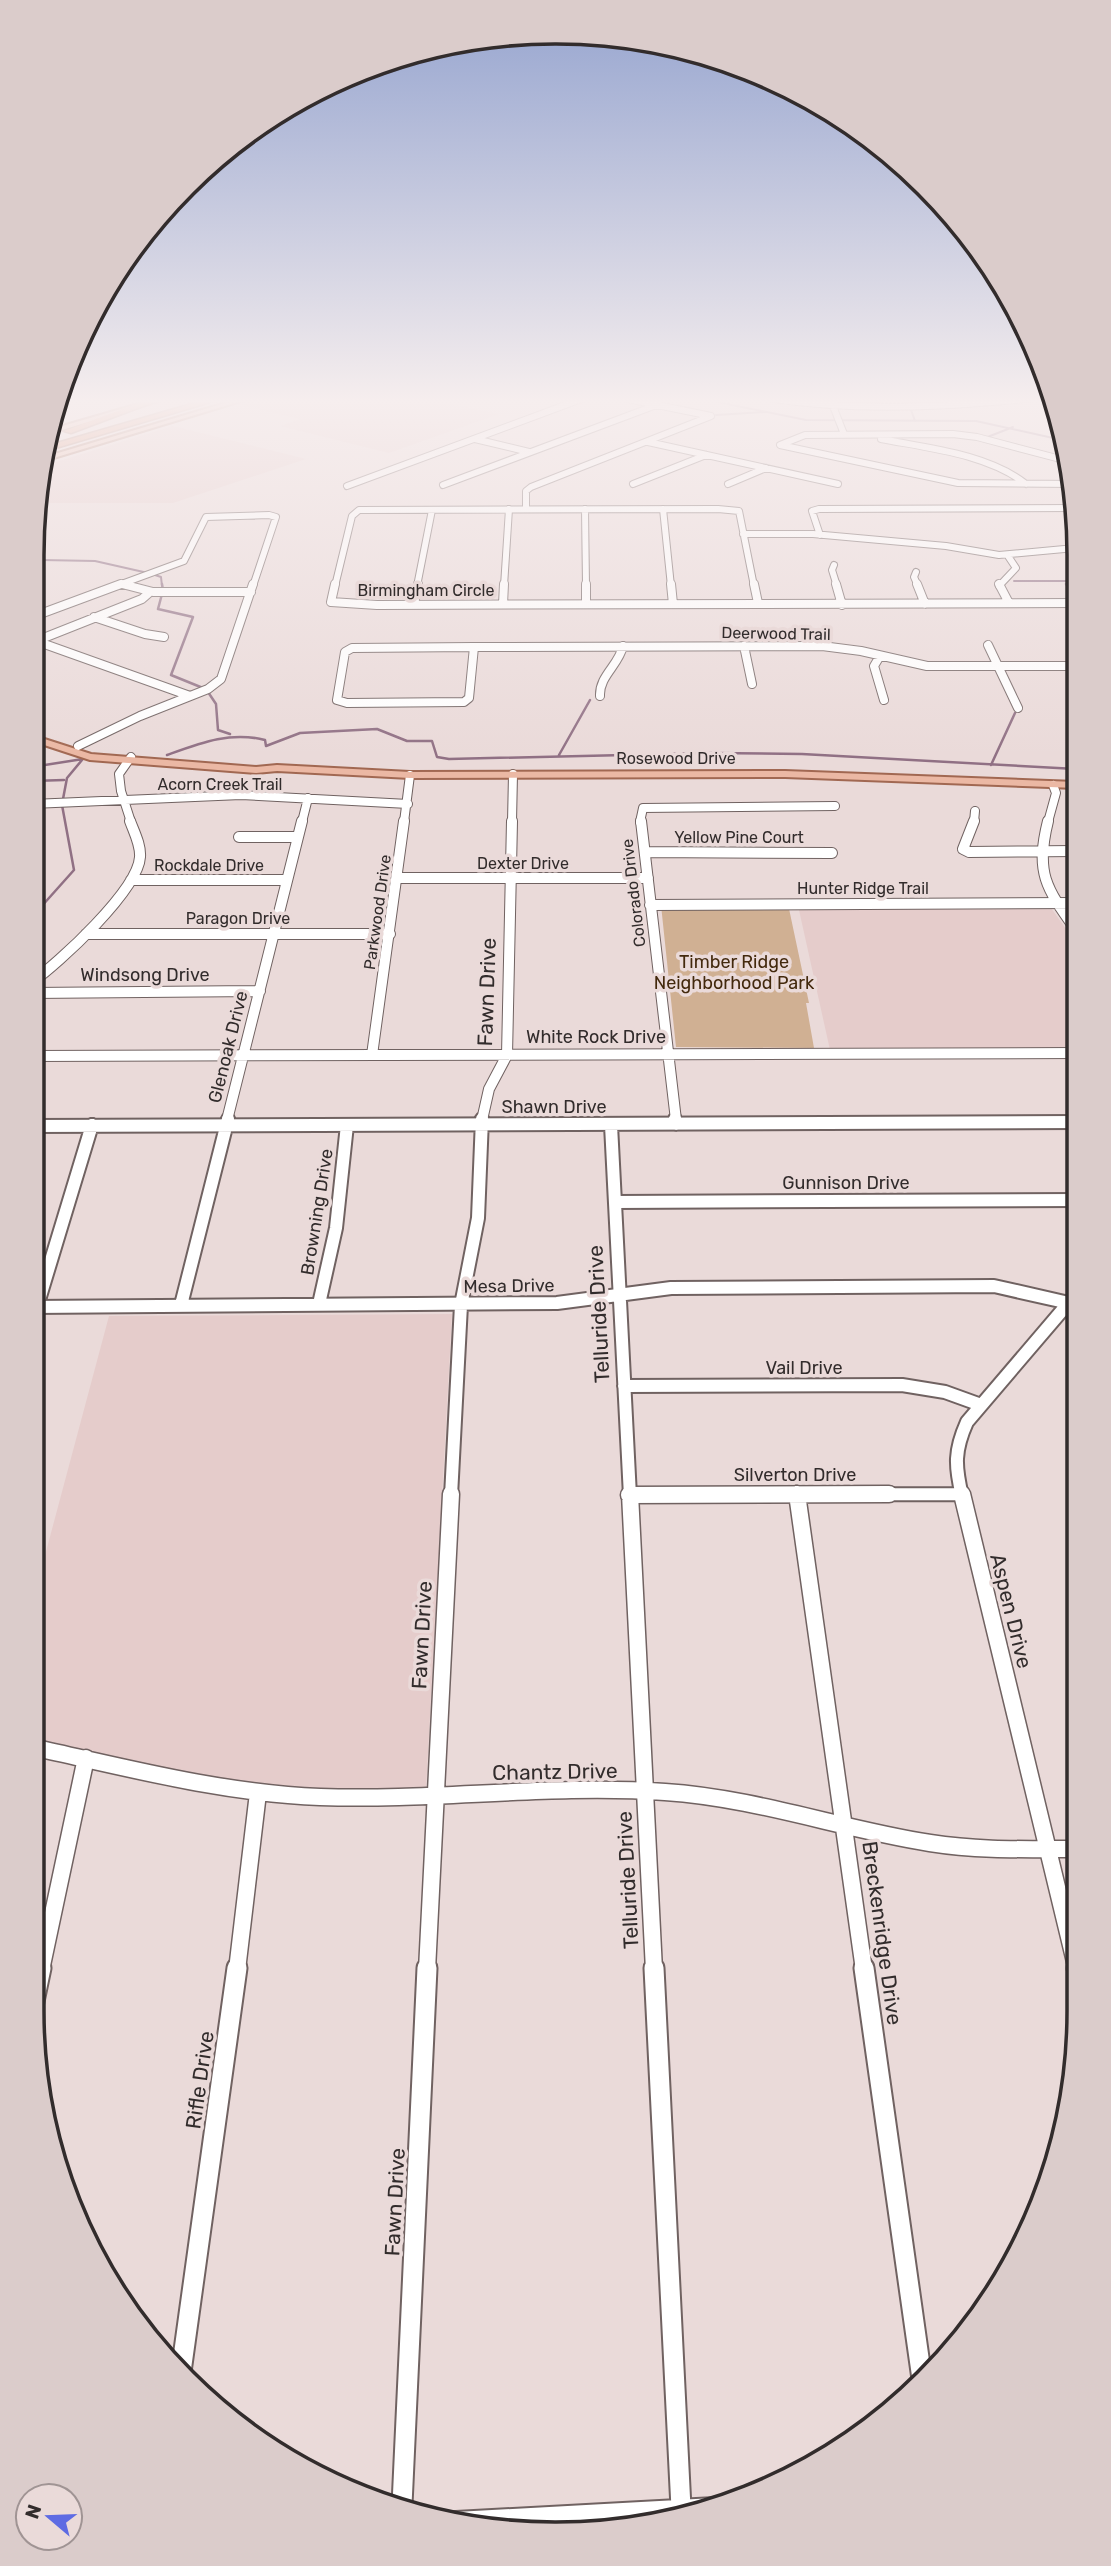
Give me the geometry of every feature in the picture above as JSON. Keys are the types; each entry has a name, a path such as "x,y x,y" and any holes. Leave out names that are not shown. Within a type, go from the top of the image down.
{"main road":[{"name":"Rosewood Drive","path":"44,734 129,759"},
{"name":"Rosewood Drive","path":"44,742 90,757 266,764 277,768 410,775 785,774 1067,785"}],"street":[{"path":"44,613 184,561 206,518"},
{"path":"78,746 208,689 221,679 275,518"},
{"name":"Birmingham Circle","path":"353,518 331,602 842,605 1067,603"},
{"path":"414,604 431,518"},
{"path":"503,604 508,518"},
{"path":"585,518 586,604"},
{"path":"664,518 673,604"},
{"name":"Birmingham Circle","path":"740,518 758,603"},
{"path":"814,518 820,535"},
{"path":"743,534 820,535 946,546 1008,555 1067,549"},
{"path":"1008,555 1016,569 1000,582 999,586 1009,603"},
{"path":"834,565 832,570 842,605"},
{"path":"916,572 914,577 925,604"},
{"path":"121,584 150,592 251,592"},
{"path":"44,638 142,599 150,592"},
{"path":"94,617 145,634 164,637"},
{"path":"44,644 190,696"},
{"path":"988,645 1018,708"},
{"path":"600,696 598,689 620,661 623,646"},
{"name":"Deerwood Trail","path":"474,647 469,698 464,702 347,703 337,700 348,649 474,647 623,646 832,646 928,666 1067,666"},
{"path":"744,646 752,684"},
{"path":"880,656 874,666 884,700"},
{"path":"44,974 86,934 131,880 140,859 119,774 129,759"},
{"name":"Fawn Drive","path":"402,2499 461,1305 478,1218 481,1124 489,1089 507,1055 513,774"},
{"name":"Parkwood Drive","path":"372,1055 410,775"},
{"path":"1053,785 1056,793 1040,851 1041,877 1067,917"},
{"name":"Acorn Creek Trail","path":"44,803 241,796 408,804"},
{"name":"Glenoak Drive","path":"181,1305 308,798"},
{"name":"Colorado Drive","path":"676,1124 646,852 640,824 643,808 835,806"},
{"path":"975,811 974,823 963,849 969,852 1067,851"},
{"path":"239,837 298,837"},
{"name":"Yellow Pine Court","path":"646,852 832,853"},
{"name":"Dexter Drive","path":"397,878 648,878"},
{"name":"Rockdale Drive","path":"131,880 287,880"},
{"name":"Hunter Ridge Trail","path":"650,905 1067,903"},
{"name":"Paragon Drive","path":"86,934 390,934"},
{"name":"Windsong Drive","path":"44,993 260,991"},
{"name":"White Rock Drive","path":"44,1056 1067,1053"},
{"name":"Shawn Drive","path":"44,1126 1067,1122"},
{"path":"44,1276 92,1125"},
{"name":"Browning Drive","path":"319,1304 336,1228 347,1125"},
{"name":"Telluride Drive","path":"611,1125 681,2507"},
{"name":"Gunnison Drive","path":"615,1202 1067,1200"},
{"name":"Mesa Drive","path":"44,1307 557,1303 671,1288 994,1286 1067,1297"},
{"name":"Aspen Drive","path":"1067,1305 981,1405 958,1440 955,1466 1067,1927"},
{"name":"Vail Drive","path":"624,1387 902,1385 945,1392 981,1405"},
{"name":"Breckenridge Drive","path":"797,1494 920,2368"},
{"name":"Silverton Drive","path":"629,1495 961,1494"},
{"name":"Chantz Drive","path":"44,1749 159,1777 258,1793 321,1797 644,1791 739,1800 927,1843 959,1847 1067,1849"},
{"path":"44,1955 86,1758"},
{"name":"Rifle Drive","path":"183,2360 227,2054 258,1793"},
{"path":"499,2519 671,2509"}],"shaded area":[{"path":"1051,908 1067,930 1067,1049 830,1050 799,910"},
{"path":"452,1314 426,1789 333,1790 233,1783 44,1744 44,1559 109,1316"}],"green space":[{"name":"Timber Ridge Neighborhood Park","path":"788,904 809,1003 806,1003 814,1048 676,1047 661,905"}],"waterway":[{"path":"44,560 95,561 148,573"},
{"path":"155,575 161,577 162,586"},
{"path":"1014,581 1067,581"},
{"path":"162,584 163,590"},
{"path":"162,594 158,609 193,617 171,675 203,688"},
{"path":"208,692 216,704 218,730 230,734"},
{"path":"559,755 590,700"},
{"path":"991,764 1015,713"},
{"path":"167,755 227,738 265,740 266,746 300,733 377,729 407,741 432,741 437,757 449,759 710,753 802,754 991,764"},
{"path":"44,765 83,759"},
{"path":"63,799 67,778 82,760"},
{"path":"991,764 1067,769"},
{"path":"44,781 64,780"},
{"path":"44,904 74,870 62,805"}]}
